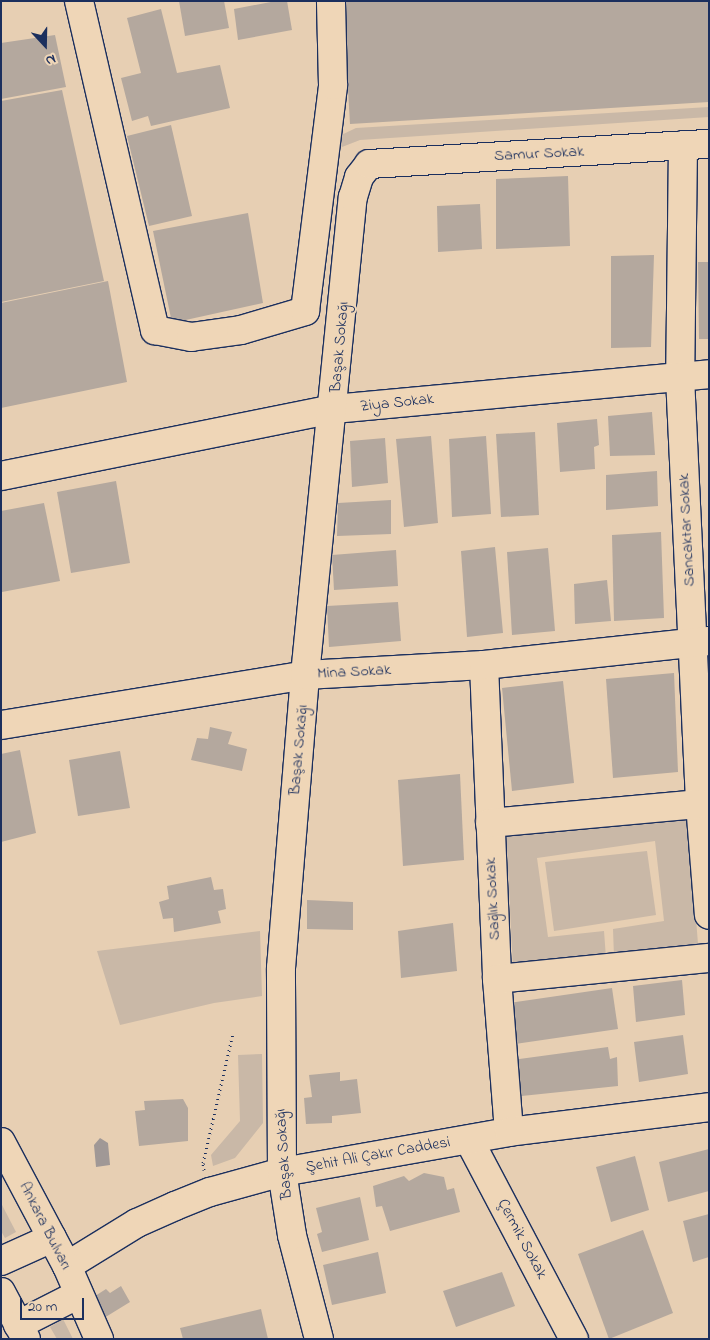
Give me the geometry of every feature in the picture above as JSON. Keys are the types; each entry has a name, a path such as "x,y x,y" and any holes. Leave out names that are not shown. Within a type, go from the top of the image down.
{"street":[{"path":"79,1 155,330 191,337 241,330 305,311 333,85 331,1"},
{"name":"Samur Sokak","path":"369,164 696,145"},
{"name":"Sancaktar Sokak","path":"696,145 680,377 701,642 700,804 709,915"},
{"name":"Başak Sokağı","path":"319,1339 292,1235 282,1172 281,968 305,674 334,409 353,197 359,177 369,164"},
{"name":"Ziya Sokak","path":"1,476 334,409 709,374"},
{"name":"Mina Sokak","path":"1,725 305,674 484,665 701,642"},
{"name":"Sağlık Sokak","path":"484,665 497,979 509,1132"},
{"path":"490,823 700,804"},
{"path":"497,979 709,958"},
{"name":"Şehit Ali Çakır Caddesi","path":"67,1266 137,1223 210,1192 282,1172 509,1132 709,1107"},
{"name":"Çermik Sokak","path":"468,1140 574,1339"},
{"name":"Ankara Bulvarı","path":"1,1142 67,1266 99,1339"},
{"path":"1,1261 52,1238"},
{"path":"11,1312 79,1294"}],"path":[{"path":"210,1192 202,1163 233,1033"}],"shaded area":[{"path":"709,107 709,117 360,140 342,147 337,137 356,128"},
{"path":"688,816 698,944 614,957 613,929 664,921 655,841 537,858 548,937 604,931 606,958 513,969 506,830"},
{"path":"647,851 656,915 554,931 545,862"},
{"path":"260,931 262,996 214,1003 120,1025 97,951"},
{"path":"262,1054 263,1123 235,1158 213,1166 211,1155 240,1121 238,1055"},
{"path":"100,1138 108,1143 110,1165 96,1167 94,1145"},
{"path":"1,1203 16,1232 5,1238 1,1231"},
{"path":"63,1319 73,1339 57,1339 50,1327"}],"building":[{"path":"179,1 224,1 229,28 185,36"},
{"path":"276,1 287,1 292,30 238,40 234,9"},
{"path":"343,1 709,1 709,102 350,124"},
{"path":"161,9 177,73 220,65 230,108 151,126 148,116 132,121 121,78 141,73 127,18"},
{"path":"55,35 66,87 1,99 1,43"},
{"path":"62,90 104,281 1,302 1,101"},
{"path":"171,125 192,216 149,226 127,136"},
{"path":"568,176 570,246 496,249 496,179"},
{"path":"480,204 482,249 438,252 437,206"},
{"path":"248,213 263,303 172,323 153,231"},
{"path":"654,255 651,347 611,348 611,256"},
{"path":"698,262 709,262 709,339 699,339"},
{"path":"108,281 127,382 1,408 1,303"},
{"path":"652,412 655,455 610,456 608,416"},
{"path":"597,419 599,445 594,447 595,469 560,472 557,423"},
{"path":"535,432 539,515 501,517 496,434"},
{"path":"431,436 438,523 404,527 396,439"},
{"path":"486,436 491,514 452,517 449,439"},
{"path":"385,438 388,483 352,487 350,441"},
{"path":"657,471 658,506 606,510 606,475"},
{"path":"116,481 130,563 71,573 57,492"},
{"path":"391,500 391,534 337,536 338,503"},
{"path":"44,503 60,581 2,592 1,511"},
{"path":"661,532 664,618 614,621 612,535"},
{"path":"495,547 503,633 467,637 461,551"},
{"path":"548,548 555,631 512,635 507,552"},
{"path":"396,550 398,586 334,590 332,555"},
{"path":"607,580 611,621 575,624 574,584"},
{"path":"398,602 401,641 329,647 327,606"},
{"path":"674,673 678,772 613,778 606,679"},
{"path":"563,681 574,783 512,791 502,688"},
{"path":"210,727 232,732 228,744 247,749 242,771 191,760 197,738 208,739"},
{"path":"20,750 36,833 1,842 1,754"},
{"path":"120,751 130,808 78,816 69,760"},
{"path":"460,774 464,860 403,866 398,780"},
{"path":"211,877 214,890 223,889 226,909 218,911 221,923 174,932 173,918 163,919 159,902 169,899 167,886"},
{"path":"307,900 353,902 353,930 307,929"},
{"path":"453,923 457,971 401,978 398,931"},
{"path":"682,980 685,1015 636,1022 633,986"},
{"path":"612,988 618,1029 515,1044 509,1003"},
{"path":"683,1035 688,1074 639,1082 634,1042"},
{"path":"608,1047 610,1059 617,1057 618,1086 512,1097 512,1060"},
{"path":"340,1072 340,1081 357,1079 361,1113 332,1116 332,1123 306,1124 304,1098 312,1097 309,1075"},
{"path":"183,1099 188,1108 188,1141 139,1146 135,1111 145,1110 144,1101"},
{"path":"709,1149 709,1191 668,1202 659,1162"},
{"path":"635,1156 649,1210 611,1222 596,1167"},
{"path":"424,1173 444,1177 447,1190 454,1188 460,1212 390,1231 382,1206 376,1207 373,1186 404,1176 409,1181"},
{"path":"360,1197 369,1240 322,1252 317,1234 322,1232 316,1208"},
{"path":"709,1214 709,1257 693,1262 683,1221"},
{"path":"643,1230 673,1313 609,1339 578,1254"},
{"path":"378,1252 386,1293 332,1305 323,1265"},
{"path":"502,1272 515,1306 456,1327 443,1291"},
{"path":"121,1286 130,1302 104,1318 92,1298 106,1289 110,1293"},
{"path":"261,1309 268,1339 183,1339 180,1328"}]}
